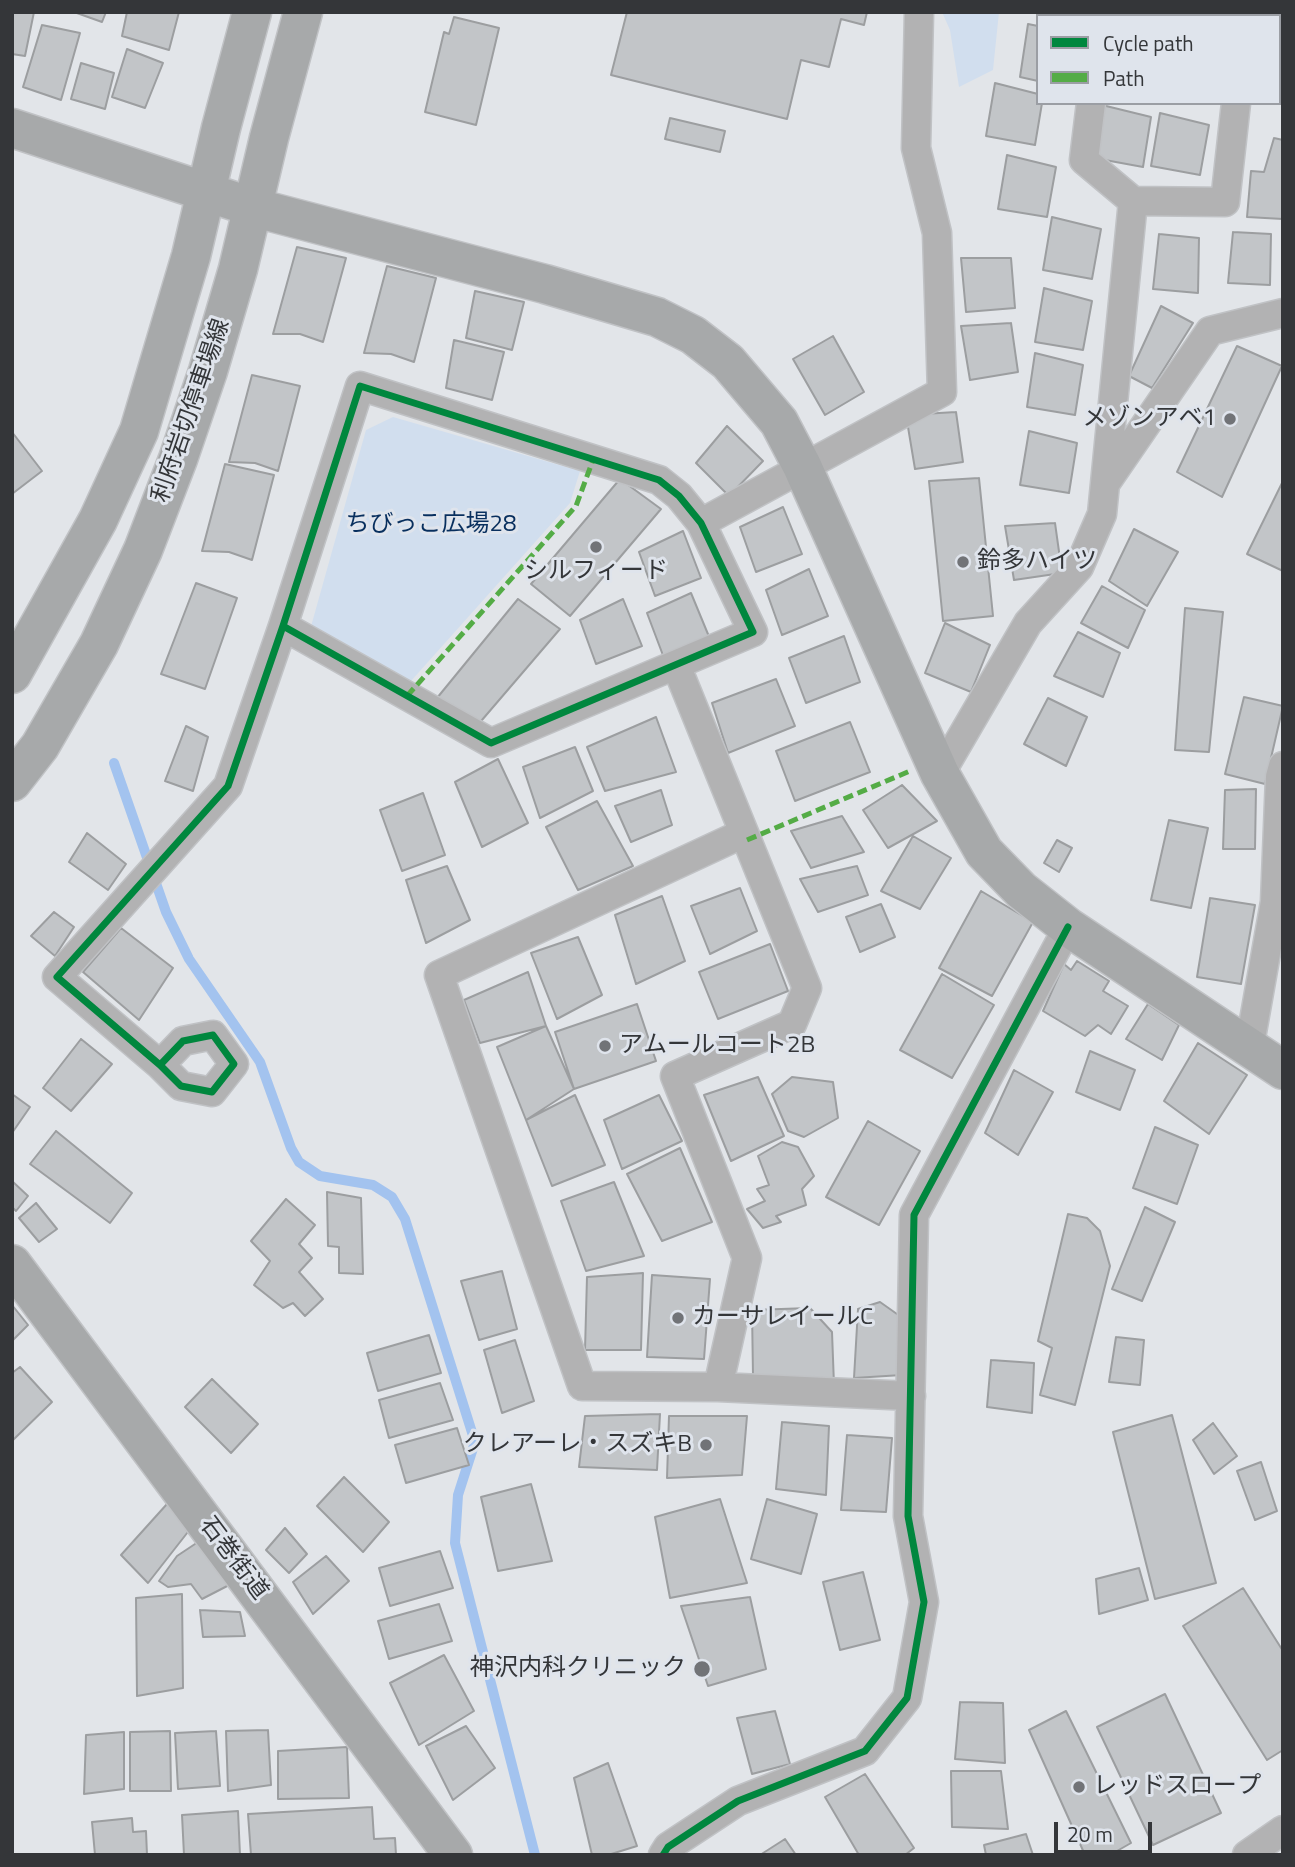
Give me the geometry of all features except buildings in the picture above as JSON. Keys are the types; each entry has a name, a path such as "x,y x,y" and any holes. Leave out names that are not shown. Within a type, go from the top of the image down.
{"street":[{"name":"利府岩切停車場線","path":"12,674 27,652 98,520 139,431 184,281 252,12"},
{"name":"利府岩切停車場線","path":"12,782 40,746 99,644 143,550 178,459 208,371 238,269 303,12"},
{"path":"701,523 942,392 937,233 916,148 919,12"},
{"path":"1091,105 1084,160 1133,201 1225,202 1236,105"},
{"path":"12,128 253,207 657,317 694,335 728,362 779,422 802,466 940,774 984,852 1021,890 1068,927 1283,1070"},
{"path":"940,774 1028,623 1079,567 1102,514 1133,201"},
{"path":"1105,484 1210,331 1283,313"},
{"path":"160,1065 57,976 228,786 360,386 659,480 679,496 701,523 754,632 491,743 283,626"},
{"path":"676,665 807,988 792,1024 676,1076 747,1258 718,1387"},
{"path":"1250,1049 1275,902 1279,777 1283,766"},
{"path":"744,833 439,975 582,1386 718,1387 911,1396"},
{"path":"663,1855 668,1847 738,1801 865,1751 907,1698 924,1602 908,1516 914,1215 1068,927"},
{"name":"石巻街道","path":"12,1264 453,1855"},
{"path":"1247,1855 1283,1830"}],"green space":[{"path":"942,12 999,12 993,70 959,87 950,30"},
{"name":"ちびっこ広場28","path":"393,417 580,471 570,503 411,681 310,630 366,430"}],"waterway":[{"path":"114,763 166,912 189,959 260,1062 291,1148 299,1162 320,1176 373,1185 392,1197 405,1219 475,1442 458,1495 455,1543 535,1855"}],"marked path":[{"path":"407,696 576,506 593,460"},
{"path":"747,840 910,771"}],"cycle path":[{"path":"160,1065 183,1041 213,1035 234,1064 212,1092 181,1086 57,977 228,786 360,386 659,480 679,496 701,523 753,632 491,743 283,626"},
{"path":"663,1855 668,1847 738,1801 865,1751 907,1698 924,1602 908,1516 914,1215 1068,927"}],"place":[{"name":"メゾンアベ1","path":"1230,419"},
{"name":"シルフィード","path":"596,547"},
{"name":"鈴多ハイツ","path":"963,562"},
{"name":"アムールコート2B","path":"605,1046"},
{"name":"カーサレイールC","path":"678,1318"},
{"name":"クレアーレ・スズキB","path":"706,1445"},
{"name":"神沢内科クリニック","path":"702,1669"},
{"name":"レッドスロープ","path":"1079,1787"}]}
